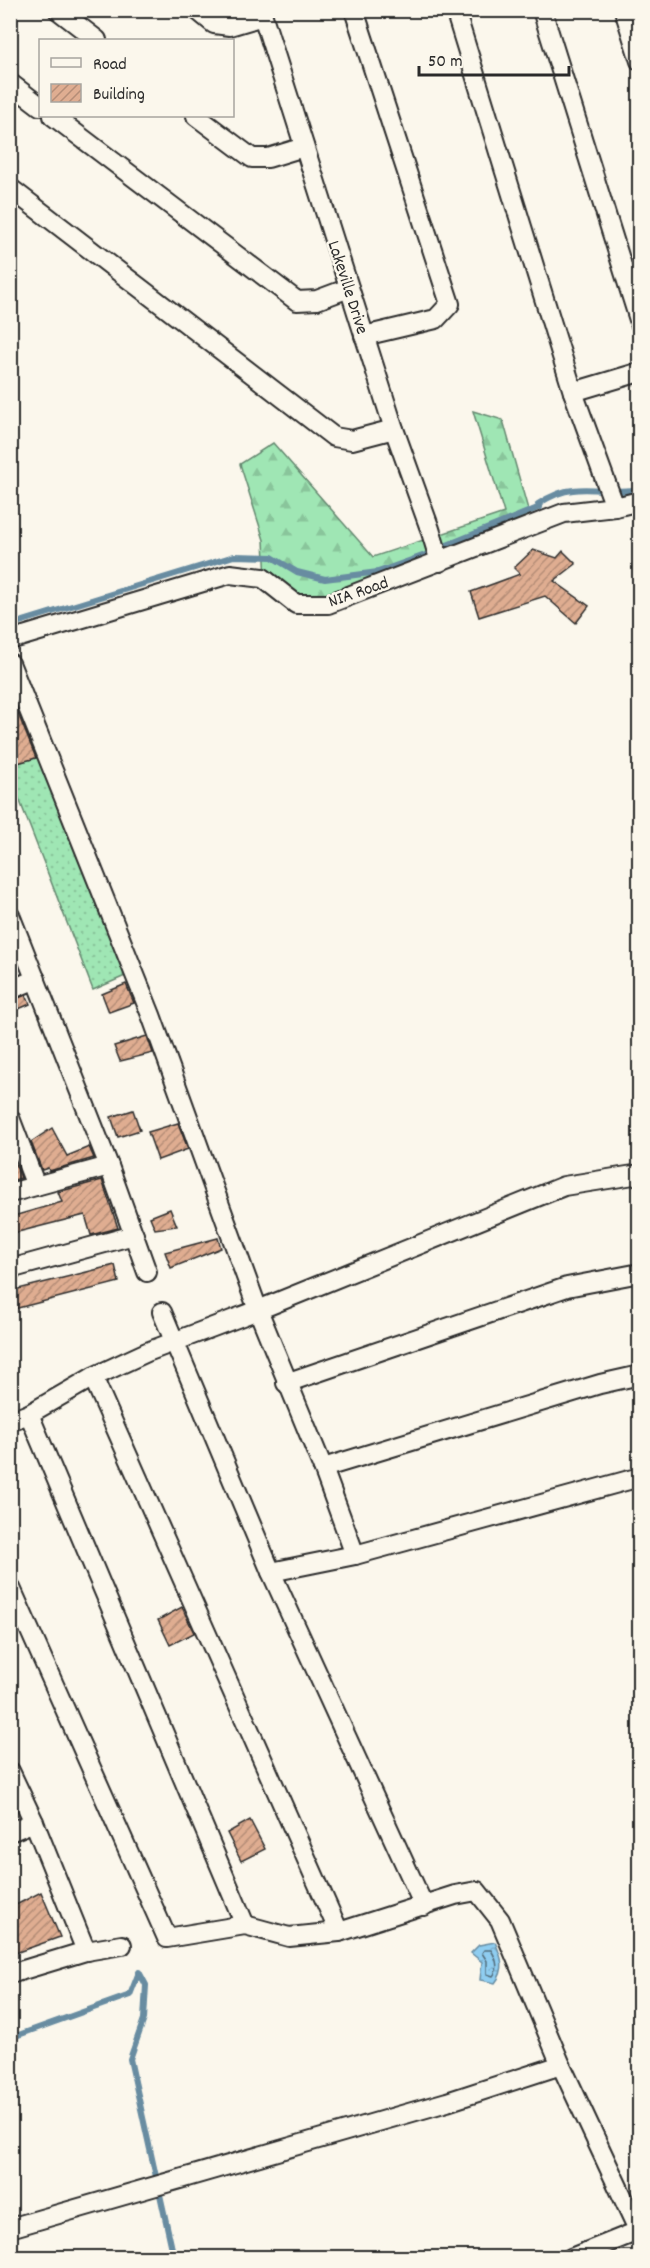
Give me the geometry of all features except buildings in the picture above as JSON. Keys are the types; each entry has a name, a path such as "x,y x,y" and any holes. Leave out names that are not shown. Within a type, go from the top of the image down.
{"street":[{"path":"58,10 97,39"},
{"path":"197,10 214,24 230,26 262,13"},
{"path":"354,10 450,304 436,319 364,336"},
{"path":"455,10 573,392 612,498"},
{"path":"542,10 639,323"},
{"path":"624,10 639,61"},
{"name":"Lakeville Drive","path":"262,13 394,429 440,562"},
{"path":"10,83 39,105"},
{"path":"54,117 297,302 316,300 349,288"},
{"path":"197,117 252,158 268,158 304,147"},
{"path":"10,188 334,438 352,440 394,429"},
{"path":"573,392 639,372"},
{"name":"NIA Road","path":"10,640 230,574 264,578 296,604 328,604 564,513 612,498 639,501"},
{"path":"10,663 151,1015 258,1310 286,1383 323,1468 355,1555"},
{"path":"10,915 109,1166 147,1272"},
{"path":"10,990 36,979"},
{"path":"10,1119 36,1186"},
{"path":"10,1193 109,1166"},
{"path":"10,1421 29,1414 93,1377 173,1342 564,1186 639,1174"},
{"path":"10,1269 134,1235"},
{"path":"286,1383 567,1287 639,1273"},
{"path":"162,1312 271,1572 424,1906"},
{"path":"323,1468 600,1384 639,1375"},
{"path":"93,1377 339,1932"},
{"path":"29,1414 245,1925"},
{"path":"271,1572 355,1555 639,1477"},
{"path":"10,1586 167,1938 245,1925 289,1937 339,1932 455,1895 477,1891 500,1920 561,2065 639,2233 572,2258"},
{"path":"10,1771 34,1822 86,1951"},
{"path":"10,1832 34,1822"},
{"path":"10,1974 86,1951 122,1945"},
{"path":"10,2228 436,2105 561,2065"}],"green space":[{"path":"473,411 503,420 534,531 372,596 291,595 266,581 264,540 240,464 273,443 373,557 504,513"},
{"path":"42,756 132,973 93,990 11,778 11,765"}],"water":[{"path":"495,1942 500,1953 502,1968 495,1983 480,1980 482,1962 471,1953 479,1945"}],"waterway":[{"path":"442,547 540,507 538,504 564,492 581,489 623,491 640,489"},
{"path":"10,625 234,556 272,557 297,572 325,579 378,572 428,554"},
{"path":"10,2038 130,1995 139,1972 146,1985 144,2019 130,2059 174,2258"}]}
